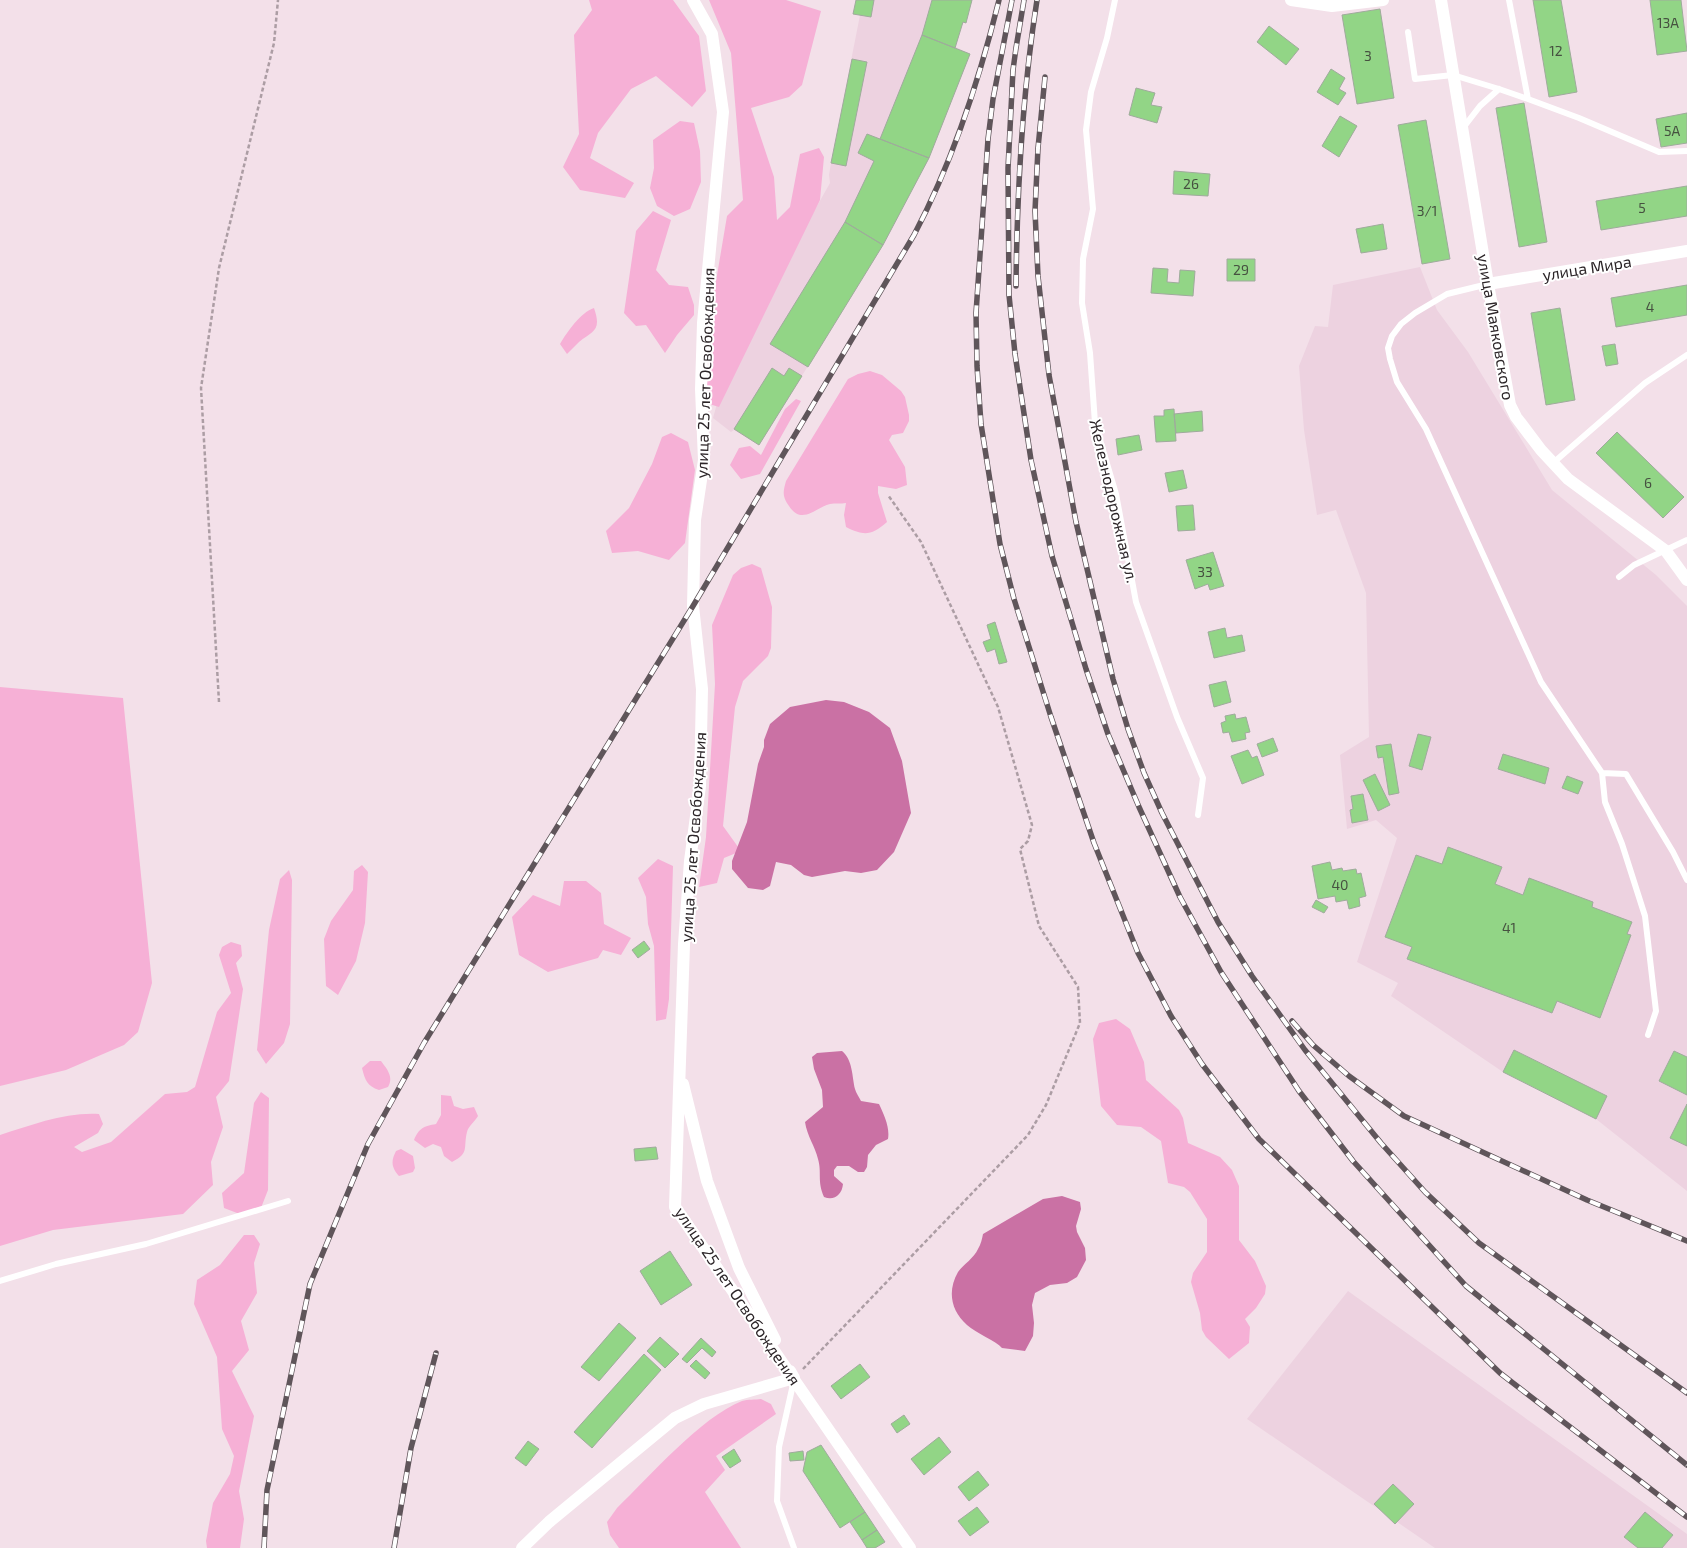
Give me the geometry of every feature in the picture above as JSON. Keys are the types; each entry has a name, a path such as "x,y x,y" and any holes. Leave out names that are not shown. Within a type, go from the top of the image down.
{"street":[{"name":"улица 25 лет Освобождения","path":"693,0 712,34 723,112 703,323 701,389 704,460 695,520 694,606 702,689 700,786 690,861 684,944 675,1207 910,1548"},
{"path":"1291,0 1332,6 1382,0"},
{"name":"улица Маяковского","path":"1441,0 1510,405 1516,417 1568,479 1666,551 1687,580"},
{"name":"улица Мира","path":"1488,284 1687,251"},
{"path":"522,1548 549,1522 675,1418 704,1404 794,1378 739,1268 707,1181 680,1069"}],"lane":[{"name":"Железнодорожная ул.","path":"1115,0 1107,38 1091,92 1086,130 1093,209 1083,259 1082,303 1090,352 1095,423 1116,494 1136,602 1177,717 1203,778 1198,815"},
{"path":"1508,0 1528,99"},
{"path":"1408,32 1415,79 1453,75 1528,99 1659,152 1687,151"},
{"path":"1462,129 1480,106 1499,89"},
{"path":"1488,284 1447,294 1415,313 1401,324 1392,336 1388,348 1390,359 1397,382 1426,429 1541,682 1602,773 1605,802 1622,844 1645,916 1656,1011 1648,1035"},
{"path":"1553,463 1645,383 1687,355"},
{"path":"1619,577 1634,565 1687,540"},
{"path":"1602,773 1626,774 1673,852 1687,880"},
{"path":"0,1281 56,1264 146,1244 288,1201"},
{"path":"794,1378 779,1447 777,1501 794,1548"}],"path":[{"path":"219,702 201,388 219,268 274,43 278,0"},
{"path":"794,1378 1028,1135 1046,1105 1080,1023 1078,987 1039,926 1020,850 1028,841 1032,825 998,707 921,542 888,495"}],"shaded area":[{"path":"589,0 673,0 699,36 706,91 692,107 656,76 631,89 598,133 590,158 634,183 625,198 580,190 563,167 579,134 574,35 592,10"},
{"path":"709,0 786,0 821,11 802,85 789,97 751,108 774,177 777,220 790,207 800,154 819,148 824,157 820,200 719,407 706,403 712,305 727,216 743,200 731,53"},
{"path":"856,0 972,0 966,23 962,23 956,47 970,54 929,158 883,245 759,445 734,430 731,432 713,418 728,364 830,183 831,163 860,15 853,14"},
{"path":"680,121 694,123 700,151 701,182 690,209 674,216 657,206 650,188 654,168 653,140"},
{"path":"653,211 671,220 656,270 669,285 688,287 694,305 694,315 665,353 646,325 636,326 624,313 636,231"},
{"path":"1420,267 1437,310 1468,352 1552,490 1656,575 1687,606 1687,1191 1596,1119 1503,1072 1391,996 1398,983 1357,962 1397,838 1376,820 1347,829 1340,755 1369,737 1366,593 1336,510 1317,515 1304,430 1299,366 1315,326 1328,327 1333,285"},
{"path":"594,308 597,321 595,330 567,354 560,344 579,318"},
{"path":"870,371 882,375 901,391 905,397 909,421 903,433 892,435 889,440 905,467 907,485 896,489 878,486 878,493 887,522 872,532 863,533 846,527 844,515 846,503 830,504 809,514 799,515 787,503 784,491 786,481 848,379"},
{"path":"796,399 801,401 760,474 741,479 730,465 739,448 750,446 761,455 785,409"},
{"path":"671,433 688,442 695,470 685,543 669,560 638,551 612,553 606,531 629,508 652,464 662,437"},
{"path":"752,564 761,568 772,607 771,648 768,656 743,681 735,707 723,826 741,851 724,858 717,883 699,887 706,837 715,684 712,625 733,575 741,568"},
{"path":"0,687 123,698 152,983 138,1032 124,1045 66,1070 0,1086"},
{"path":"826,700 844,702 869,712 890,728 902,761 911,813 894,852 877,870 861,873 845,871 812,877 804,875 791,865 776,862 770,886 763,890 748,888 732,869 732,861 747,822 758,764 770,724 790,707"},
{"path":"658,859 673,866 669,999 666,1019 656,1021 654,946 648,924 646,897 638,878"},
{"path":"362,865 368,872 365,923 356,961 338,995 326,986 324,939 331,921 353,890 354,871"},
{"path":"289,870 292,880 290,1024 284,1043 266,1064 257,1050 269,930 280,879"},
{"path":"564,881 586,881 601,893 604,924 631,938 621,955 603,950 598,958 548,972 519,955 512,917 533,895 560,906"},
{"path":"231,942 241,945 242,956 236,963 243,989 229,1081 216,1097 223,1127 211,1162 213,1185 183,1214 53,1230 0,1246 0,1135 61,1117 99,1114 103,1124 98,1133 74,1147 82,1152 111,1142 165,1094 187,1092 195,1087 217,1012 231,993 219,955 222,947"},
{"path":"1116,1019 1130,1029 1144,1062 1146,1080 1179,1110 1183,1118 1188,1143 1220,1157 1232,1170 1239,1186 1239,1240 1255,1261 1266,1286 1265,1294 1256,1308 1245,1319 1250,1327 1249,1343 1229,1359 1206,1337 1202,1330 1200,1313 1191,1282 1193,1273 1207,1252 1207,1219 1190,1192 1184,1187 1168,1183 1161,1141 1141,1127 1117,1125 1101,1106 1093,1039 1099,1023"},
{"path":"842,1051 850,1064 855,1089 861,1101 879,1104 885,1117 888,1139 876,1145 868,1155 867,1167 864,1172 858,1172 849,1166 837,1166 834,1170 834,1176 843,1184 842,1188 837,1196 828,1198 824,1197 822,1191 818,1159 805,1122 823,1107 822,1090 814,1069 812,1057 817,1053"},
{"path":"370,1061 381,1061 390,1076 388,1087 379,1090 367,1082 362,1068"},
{"path":"261,1092 269,1098 268,1190 259,1213 237,1213 224,1208 222,1193 244,1173 254,1103"},
{"path":"441,1095 451,1096 454,1106 463,1109 474,1107 478,1116 468,1130 464,1153 452,1162 444,1156 441,1147 433,1144 425,1148 414,1140 422,1128 436,1124 441,1115"},
{"path":"401,1149 413,1156 415,1168 413,1172 399,1176 393,1167 393,1158 396,1151"},
{"path":"1062,1196 1080,1202 1081,1209 1076,1226 1085,1248 1086,1260 1077,1277 1067,1283 1050,1285 1035,1293 1032,1305 1033,1336 1025,1351 1002,1348 967,1325 957,1313 952,1300 955,1279 958,1272 976,1252 983,1234 1043,1199"},
{"path":"244,1235 254,1235 260,1244 254,1263 257,1293 241,1321 249,1350 232,1371 254,1416 239,1491 244,1519 240,1548 207,1548 206,1541 213,1503 230,1474 234,1456 222,1429 217,1357 194,1304 197,1280 220,1265"},
{"path":"1348,1291 1687,1534 1687,1548 1435,1548 1247,1419"},
{"path":"761,1399 771,1404 776,1414 716,1456 725,1470 705,1492 741,1548 619,1548 610,1535 607,1522 617,1508 676,1449 710,1420 742,1401"}],"building":[{"path":"856,0 874,0 871,17 853,14"},
{"path":"932,0 972,0 966,23 963,22 955,48 922,35"},
{"path":"1533,0 1561,0 1577,92 1549,97"},
{"path":"1650,0 1681,0 1687,51 1657,55"},
{"path":"1380,9 1394,98 1357,104 1342,15"},
{"path":"1269,26 1299,49 1286,65 1257,42"},
{"path":"922,35 970,54 929,158 880,139"},
{"path":"852,59 867,62 846,166 831,163"},
{"path":"1331,69 1345,78 1339,89 1346,93 1338,105 1317,92"},
{"path":"1136,88 1155,93 1151,105 1162,107 1157,123 1129,115"},
{"path":"1524,103 1547,242 1519,247 1496,108"},
{"path":"1687,113 1687,143 1661,147 1656,119"},
{"path":"1340,116 1357,126 1339,157 1322,146"},
{"path":"1426,120 1450,259 1422,264 1398,125"},
{"path":"867,134 929,158 883,245 845,222 874,161 858,153"},
{"path":"1174,171 1210,174 1208,196 1173,194"},
{"path":"1687,186 1687,216 1601,230 1596,201"},
{"path":"845,222 883,245 808,367 770,344"},
{"path":"1383,224 1387,249 1361,253 1356,229"},
{"path":"1227,259 1255,259 1255,281 1227,281"},
{"path":"1153,268 1168,269 1167,282 1179,283 1180,270 1195,271 1193,296 1151,293"},
{"path":"1687,285 1687,315 1616,327 1611,298"},
{"path":"1560,308 1575,400 1546,405 1531,313"},
{"path":"1615,344 1618,364 1606,366 1602,346"},
{"path":"772,368 784,376 789,368 802,376 759,445 734,429"},
{"path":"1174,409 1176,441 1156,442 1154,416 1164,416 1164,410"},
{"path":"1202,411 1203,431 1176,433 1174,414"},
{"path":"1617,432 1684,497 1663,518 1596,453"},
{"path":"1139,435 1142,450 1118,455 1116,439"},
{"path":"1183,470 1187,488 1169,492 1165,473"},
{"path":"1193,505 1195,530 1178,531 1176,506"},
{"path":"1213,552 1224,586 1210,590 1208,584 1195,589 1186,560"},
{"path":"995,622 1007,662 999,664 995,649 987,652 983,642 991,639 987,625"},
{"path":"1225,628 1227,638 1242,635 1245,651 1214,658 1208,632"},
{"path":"1226,681 1231,702 1214,707 1209,685"},
{"path":"1235,714 1236,719 1246,717 1250,732 1245,733 1246,739 1232,742 1229,732 1223,733 1221,723 1226,721 1225,716"},
{"path":"1418,734 1431,737 1422,770 1409,766"},
{"path":"1273,738 1278,751 1262,757 1257,744"},
{"path":"1391,744 1399,793 1389,795 1383,757 1378,758 1376,746"},
{"path":"1248,750 1252,758 1257,756 1264,775 1242,784 1231,756"},
{"path":"1503,754 1549,768 1545,784 1498,769"},
{"path":"1375,774 1390,805 1378,811 1363,780"},
{"path":"1567,776 1583,782 1578,794 1562,788"},
{"path":"1363,794 1368,820 1352,823 1350,810 1353,809 1351,796"},
{"path":"1448,847 1502,867 1495,884 1523,895 1529,878 1593,902 1592,907 1632,922 1627,934 1631,935 1600,1018 1557,1001 1552,1013 1407,959 1412,947 1385,937 1416,855 1442,864"},
{"path":"1330,862 1332,870 1342,868 1343,871 1356,869 1357,874 1361,873 1366,896 1359,898 1360,906 1349,909 1347,900 1336,902 1335,896 1318,899 1312,866"},
{"path":"1316,900 1328,907 1324,913 1312,907"},
{"path":"644,941 650,949 638,958 632,950"},
{"path":"1514,1050 1607,1096 1596,1119 1503,1072"},
{"path":"1674,1051 1687,1057 1687,1095 1659,1081"},
{"path":"1687,1104 1687,1146 1670,1138"},
{"path":"656,1147 658,1159 635,1161 634,1149"},
{"path":"670,1251 692,1285 661,1305 640,1271"},
{"path":"619,1323 636,1338 599,1381 581,1367"},
{"path":"660,1337 679,1354 665,1368 647,1351"},
{"path":"701,1338 716,1352 712,1357 702,1348 687,1363 682,1359"},
{"path":"644,1354 661,1370 592,1448 574,1432"},
{"path":"696,1360 710,1373 705,1379 690,1366"},
{"path":"860,1364 870,1377 841,1399 831,1386"},
{"path":"904,1415 910,1424 897,1433 891,1424"},
{"path":"939,1437 951,1452 924,1475 911,1459"},
{"path":"528,1441 539,1449 526,1466 515,1458"},
{"path":"821,1445 865,1512 840,1528 803,1471 807,1452"},
{"path":"734,1449 741,1461 730,1468 722,1457"},
{"path":"803,1451 804,1460 790,1461 789,1453"},
{"path":"978,1471 989,1485 969,1501 958,1487"},
{"path":"1393,1484 1414,1504 1395,1524 1374,1504"},
{"path":"977,1507 989,1522 970,1536 958,1521"},
{"path":"865,1512 877,1530 862,1540 850,1522"},
{"path":"1645,1512 1673,1535 1662,1548 1638,1548 1624,1537"},
{"path":"877,1530 885,1542 875,1548 867,1548 862,1540"}],"railway":[{"path":"264,1548 267,1490 310,1284 368,1144 424,1043 693,606 914,235 941,178 964,120 999,0"},
{"path":"1012,0 993,99 988,139 976,313 981,424 1000,544 1014,599 1051,717 1094,843 1138,953 1171,1016 1202,1064 1259,1139 1500,1373 1687,1517"},
{"path":"1024,0 1013,70 1008,168 1009,295 1015,354 1031,460 1052,556 1108,734 1139,807 1180,897 1221,972 1299,1091 1353,1161 1466,1286 1687,1465"},
{"path":"1016,286 1021,143 1037,0"},
{"path":"1045,77 1038,148 1035,211 1038,276 1049,375 1076,522 1113,679 1144,773 1162,813 1218,922 1252,976 1305,1050 1381,1143 1425,1192 1479,1243 1687,1393"},
{"path":"1292,1021 1313,1045 1349,1076 1404,1116 1587,1200 1687,1241"},
{"path":"394,1548 411,1448 436,1353"}]}
